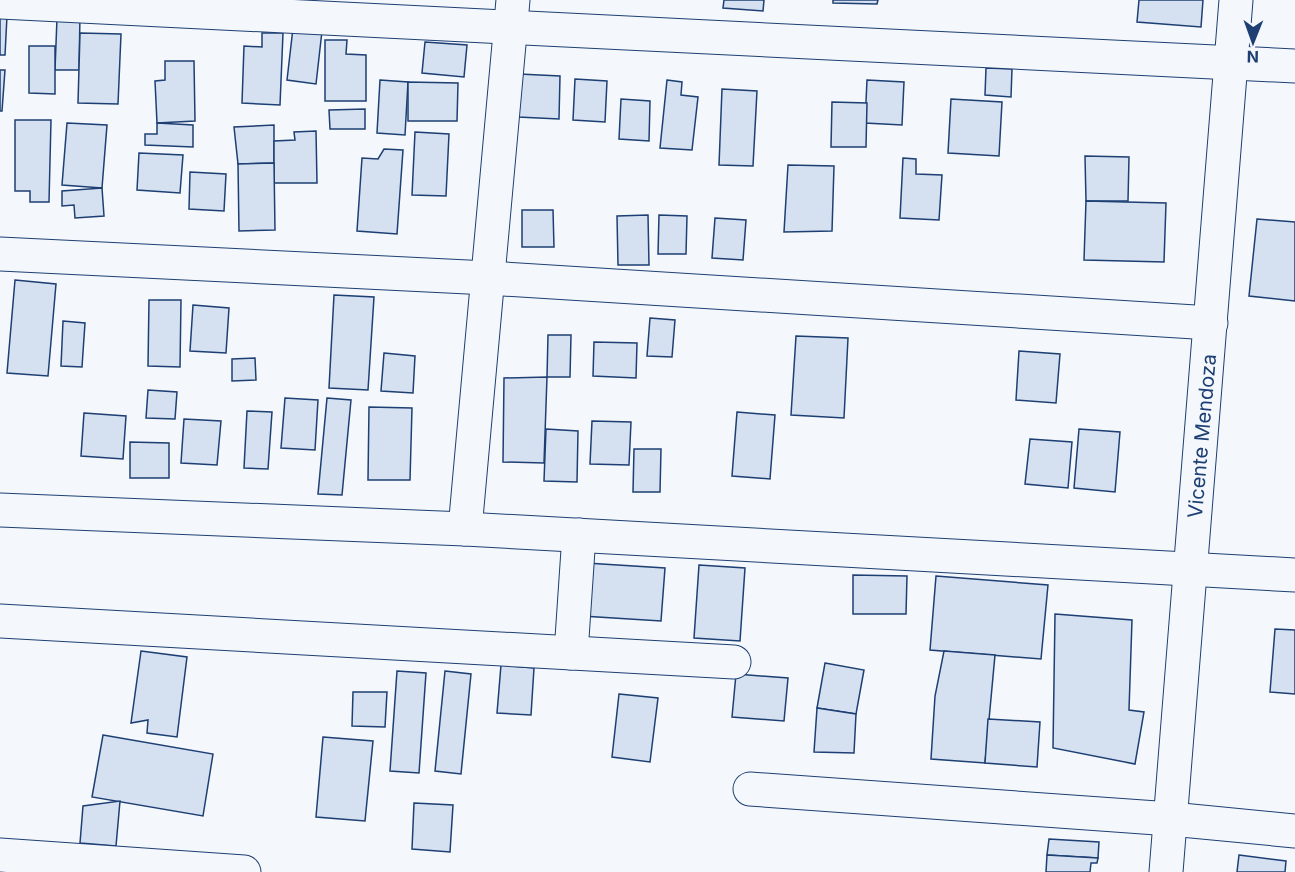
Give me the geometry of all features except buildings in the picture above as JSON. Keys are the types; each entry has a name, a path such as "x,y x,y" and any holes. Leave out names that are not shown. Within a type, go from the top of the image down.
{"street":[{"name":"Vicente Mendoza","path":"1166,872 1236,0"},
{"path":"0,2 512,14 1295,66"},
{"path":"465,529 512,14"},
{"path":"0,254 488,278 1211,322"},
{"path":"0,510 465,529 1295,575"},
{"path":"571,653 579,535"},
{"path":"0,621 734,662"},
{"path":"750,789 1171,819 1295,831"},
{"path":"0,855 244,872"}]}
